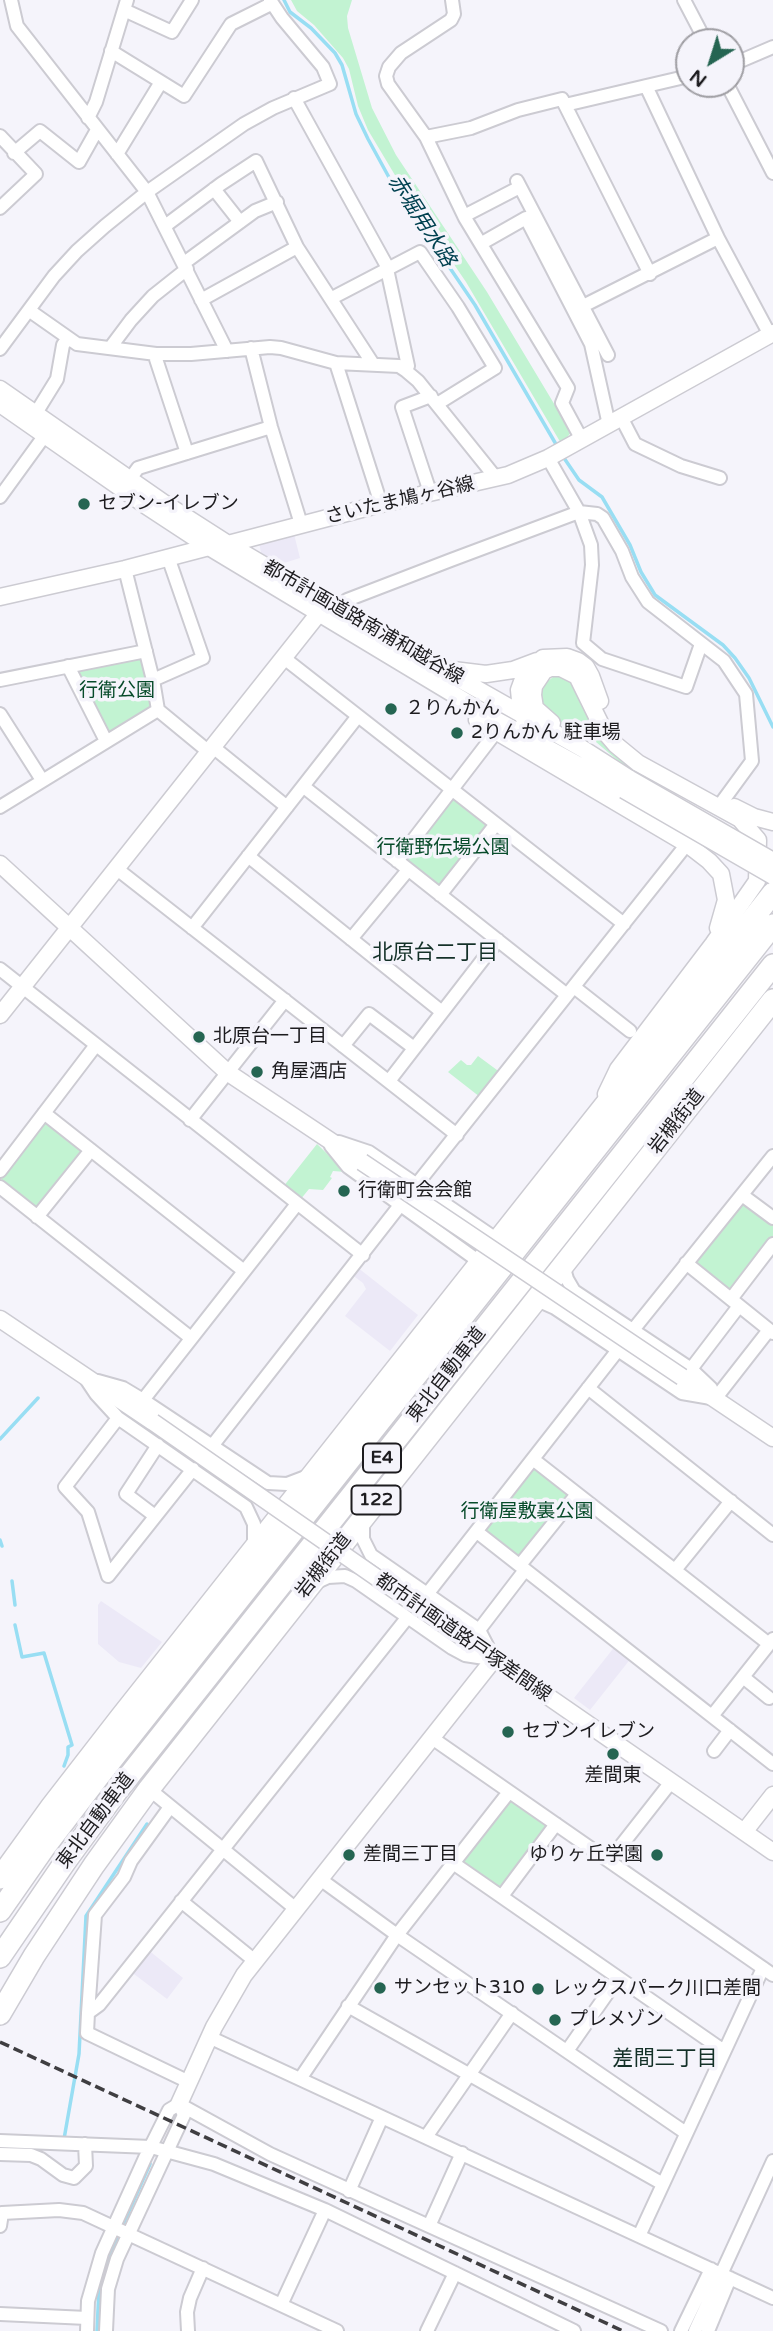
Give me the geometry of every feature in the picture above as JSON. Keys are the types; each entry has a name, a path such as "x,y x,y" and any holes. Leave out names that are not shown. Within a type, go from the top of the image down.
{"highway":[{"path":"0,1878 52,1805 773,894"},
{"name":"東北自動車道","path":"0,1911 99,1776 773,925"},
{"name":"東北自動車道","path":"0,1957 117,1791 773,965"},
{"name":"岩槻街道","path":"0,2014 34,1956 94,1865 149,1789 773,1000"}],"street":[{"path":"0,4 9,0 17,26 147,192 227,351"},
{"path":"88,118 96,102 125,5 172,32 192,0"},
{"path":"452,0 454,14 451,20 401,53 389,67 386,76 388,84 426,137 464,216 568,388 562,403 582,440"},
{"path":"684,0 699,28"},
{"path":"0,349 54,276 77,251 147,192 244,124 294,98 330,84 323,67 270,2 231,24 184,96 111,51"},
{"path":"745,59 773,47"},
{"path":"565,104 675,79"},
{"path":"117,154 161,82"},
{"path":"646,86 718,238 772,334"},
{"path":"294,98 388,268 408,366 405,370"},
{"path":"734,98 772,168"},
{"path":"426,137 471,128 518,110 562,99 650,274"},
{"path":"14,153 40,131 79,162 97,130"},
{"path":"0,136 36,174 0,208"},
{"path":"165,226 256,161 297,247 373,364"},
{"path":"464,216 518,184 608,355"},
{"path":"215,189 240,222"},
{"path":"110,348 131,320 185,266 255,211 277,202"},
{"path":"482,243 526,218 591,344 615,422 635,444 681,466 720,478"},
{"path":"583,306 718,238"},
{"path":"201,300 297,247"},
{"path":"332,298 419,252 458,307 495,368 434,400 402,407 430,492"},
{"path":"30,311 77,344 156,354 281,348 335,363 399,366 434,400 496,478"},
{"name":"さいたま鳩ヶ谷線","path":"0,597 496,478 548,458 772,334"},
{"path":"36,413 57,379 63,345 68,338"},
{"path":"251,348 271,427 301,524"},
{"path":"156,354 187,453"},
{"path":"335,363 382,504"},
{"name":"都市計画道路南浦和越谷線","path":"0,389 130,480 228,544 583,749 627,784 773,876"},
{"name":"都市計画道路南浦和越谷線","path":"0,404 209,547 498,721 568,759 627,784 773,861"},
{"path":"130,480 138,468 271,427"},
{"path":"0,498 45,435"},
{"path":"548,458 579,512 591,545 592,565 583,643 602,659 687,687 701,644"},
{"path":"340,611 348,600 579,512 597,514 603,518 622,551 632,577 648,602 724,661 746,694 752,761 722,802"},
{"path":"153,680 203,658 168,557"},
{"path":"125,569 158,710 287,807"},
{"path":"0,1015 319,613"},
{"path":"380,650 402,671 496,732 688,844 721,874 726,900 720,924 694,969"},
{"path":"0,680 146,651"},
{"path":"437,666 462,673 486,674 513,670 543,658 567,657 578,661 592,676 605,717 619,738 658,766 722,802 754,817 773,822"},
{"path":"543,658 523,679 520,690 525,726 553,742 568,759"},
{"path":"284,659 624,924"},
{"path":"68,666 106,741"},
{"path":"583,749 535,708 534,686 538,678 550,668 561,668 577,676 604,732 638,764 740,819 758,840 757,881 618,1069 598,1112"},
{"path":"0,807 158,710"},
{"path":"0,714 42,780"},
{"path":"192,928 358,716"},
{"path":"397,861 496,732"},
{"path":"304,787 498,940 629,1031"},
{"path":"440,895 496,824"},
{"path":"416,1184 688,844"},
{"path":"248,856 442,1012"},
{"path":"0,864 227,1072 324,1138 687,1373"},
{"path":"117,869 457,1135"},
{"path":"351,939 408,870"},
{"path":"389,1082 498,940"},
{"path":"0,969 363,1255"},
{"path":"190,1120 285,1000"},
{"path":"344,1046 369,1014 414,1048"},
{"path":"691,1104 724,1073 773,1014"},
{"path":"0,1171 96,1045"},
{"path":"44,1113 244,1271"},
{"path":"324,1138 369,1152 499,1241"},
{"path":"324,1138 348,1167 481,1263"},
{"path":"37,1217 91,1150"},
{"path":"633,1331 773,1156"},
{"path":"0,1187 191,1338"},
{"path":"742,1195 773,1218"},
{"path":"139,1405 297,1204"},
{"path":"212,1446 401,1204"},
{"path":"687,1373 773,1244"},
{"path":"686,1264 771,1331 715,1399"},
{"path":"564,1265 574,1291 633,1331 687,1373 715,1399 773,1438"},
{"path":"537,1300 555,1308 682,1393 715,1399"},
{"path":"0,1319 85,1376 212,1446 268,1483 287,1484 302,1479 320,1467"},
{"path":"428,1593 618,1350"},
{"path":"85,1376 96,1394 118,1418 246,1507 254,1524 252,1553"},
{"path":"588,1388 731,1502 771,1530"},
{"name":"都市計画道路戸塚差間線","path":"139,1405 153,1422 773,1853"},
{"path":"118,1418 65,1487 88,1512 108,1576 193,1469"},
{"path":"155,1516 126,1494 158,1445"},
{"path":"534,1460 771,1641 712,1716"},
{"path":"479,1630 577,1494"},
{"path":"675,1570 731,1502"},
{"path":"364,1515 363,1539 371,1555 479,1630 494,1659"},
{"path":"477,1532 773,1764"},
{"path":"307,1587 328,1577 345,1576 465,1655 494,1659"},
{"path":"88,2013 99,2005 407,1618"},
{"path":"0,2314 87,2324 93,2281 113,2226 169,2110 179,2104 228,2000 255,1961 494,1659"},
{"path":"743,1677 769,1698"},
{"path":"714,1751 730,1730"},
{"path":"432,1738 768,1971 724,2051 639,2236"},
{"path":"609,1861 671,1782"},
{"path":"149,1789 296,1909"},
{"path":"300,2079 397,1935 509,1791"},
{"path":"744,1832 773,1795"},
{"path":"170,1807 131,1861 124,1877 95,1915 87,2033 189,2082"},
{"path":"502,1896 556,1824"},
{"path":"453,1863 724,2051"},
{"path":"320,1879 397,1935 687,2133"},
{"path":"181,1902 255,1961"},
{"path":"567,2051 618,1978"},
{"path":"348,2006 663,2184"},
{"path":"426,2137 512,2013"},
{"path":"209,2037 639,2236 720,2277 773,2298"},
{"path":"106,2331 108,2288 117,2259 184,2115 179,2104"},
{"path":"179,2104 270,2154 661,2331"},
{"path":"349,2191 382,2117"},
{"path":"0,2141 152,2147 214,2164 325,2210 574,2331"},
{"path":"0,2154 31,2155 63,2175 74,2178 86,2166 85,2144"},
{"path":"429,2225 462,2153"},
{"path":"695,2331 773,2161"},
{"path":"761,2188 773,2195"},
{"path":"0,2226 2,2213 60,2210 83,2213 337,2331"},
{"path":"281,2305 325,2210"},
{"path":"184,2330 190,2298 203,2268"},
{"path":"427,2331 455,2273"},
{"path":"681,2331 720,2277"},
{"path":"708,2331 720,2277"}],"shaded area":[{"path":"294,534 300,558 281,564 261,553 259,542"},
{"path":"357,1267 418,1315 390,1351 345,1316 366,1289 363,1283 351,1274"},
{"path":"101,1601 162,1642 141,1668 119,1662 98,1644 98,1605"},
{"path":"616,1645 632,1657 590,1710 574,1698"},
{"path":"147,1949 183,1978 167,1999 130,1971"}],"green space":[{"path":"291,0 352,0 347,16 348,28 372,108 396,155 487,292 571,432 562,445 466,282 408,197 368,130 343,58 314,25 297,11"},
{"name":"行衛公園","path":"135,654 144,659 152,702 149,711 109,735 73,672"},
{"path":"553,677 572,682 634,764 630,771 596,742 564,724 546,709 540,695"},
{"name":"行衛野伝場公園","path":"450,799 457,799 488,824 489,829 439,888 407,863 407,854"},
{"path":"478,1056 501,1070 480,1097 448,1072 461,1060 471,1065"},
{"path":"48,1122 84,1151 36,1210 2,1183 1,1174 40,1124"},
{"path":"317,1144 346,1172 333,1171 330,1177 332,1178 323,1190 309,1189 300,1200 283,1187"},
{"path":"745,1203 773,1225 773,1243 734,1292 728,1292 696,1267 695,1260 738,1204"},
{"name":"行衛屋敷裏公園","path":"537,1468 569,1493 570,1498 524,1557 517,1556 486,1532 485,1525 529,1469"},
{"path":"515,1802 548,1826 504,1888 498,1889 464,1866 462,1859 506,1803"}],"waterway":[{"name":"赤堀用水路","path":"284,0 290,12 311,28 335,53 342,65 356,114 391,181 475,305 557,446"},
{"name":"赤堀用水路","path":"564,458 579,480 602,497 655,595 723,645 735,658 749,678 773,727"},
{"path":"0,1439 38,1398"},
{"path":"0,1540 2,1546"},
{"path":"12,1581 15,1605"},
{"path":"15,1625 22,1657 44,1653 72,1745 68,1747 64,1766"},
{"path":"64,2139 79,2054 86,1916 147,1824"},
{"path":"97,2331 99,2289 109,2256 150,2164"}],"railway":[{"path":"0,2042 623,2331"}],"place":[{"name":"セブン-イレブン","path":"84,504"},
{"name":"２りんかん","path":"391,709"},
{"name":"2りんかん 駐車場","path":"457,733"},
{"name":"北原台一丁目","path":"199,1037"},
{"name":"角屋酒店","path":"257,1072"},
{"name":"行衛町会会館","path":"344,1191"},
{"name":"セブンイレブン","path":"508,1732"},
{"name":"差間東","path":"613,1754"},
{"name":"差間三丁目","path":"349,1855"},
{"name":"ゆりヶ丘学園","path":"657,1855"},
{"name":"サンセット310","path":"380,1988"},
{"name":"レックスパーク川口差間","path":"538,1989"},
{"name":"プレメゾン","path":"555,2020"}],"district":[{"name":"北原台二丁目","path":"435,953"},
{"name":"差間三丁目","path":"665,2059"}]}
